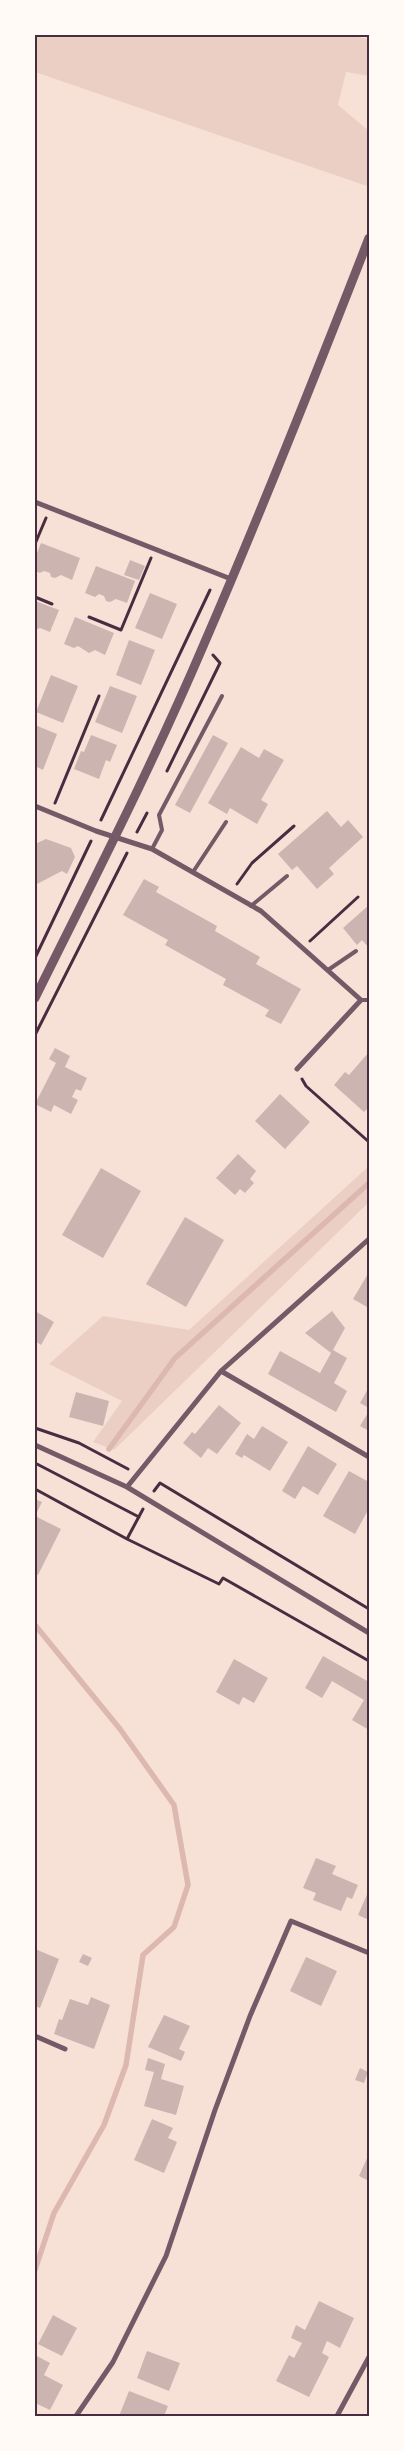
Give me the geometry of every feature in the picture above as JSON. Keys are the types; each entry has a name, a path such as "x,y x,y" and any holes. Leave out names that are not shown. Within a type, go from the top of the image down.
{"street":[{"path":"35,998 115,837 204,645 297,423 369,238"},
{"path":"35,502 231,578"},
{"path":"35,806 96,832 152,849 230,893 251,906 361,1000 297,1069"},
{"path":"127,1487 221,1371 369,1239"},
{"path":"221,1371 369,1457"},
{"path":"35,1444 127,1487 369,1633"},
{"path":"76,2416 114,2362 166,2256 215,2110 250,2016 291,1922 369,1953"},
{"path":"35,2036 65,2049"},
{"path":"338,2416 369,2357"}],"lane":[{"path":"152,849 162,830 159,815 222,696"},
{"path":"193,872 226,822"},
{"path":"251,906 287,876"},
{"path":"328,970 356,951"},
{"path":"361,1000 369,1000"}],"path":[{"path":"35,544 50,508"},
{"path":"89,618 122,630 155,548"},
{"path":"35,958 218,573"},
{"path":"35,597 52,604"},
{"path":"52,813 99,696"},
{"path":"230,893 252,863 294,826"},
{"path":"302,948 358,897"},
{"path":"297,1069 306,1086 369,1142"},
{"path":"35,1428 79,1443 116,1464 160,1483 369,1610"},
{"path":"35,1463 138,1517"},
{"path":"127,1539 138,1517 160,1483"},
{"path":"35,1489 127,1539 219,1584 223,1578 369,1661"}],"shaded area":[{"path":"35,35 345,35 369,39 369,76 346,72 338,105 369,131 369,183 367,186 35,72"},
{"path":"369,1166 369,1202 114,1450 93,1442 122,1401 49,1364 103,1316 189,1330"}],"building":[{"path":"41,543 80,558 72,580 61,575 55,578 51,577 50,573 35,571 35,558"},
{"path":"130,560 145,566 139,580 124,575"},
{"path":"96,566 135,581 127,603 116,599 110,602 106,601 104,596 99,594 95,597 85,593"},
{"path":"150,593 177,604 162,639 135,628"},
{"path":"35,601 59,610 50,632 40,628 35,630"},
{"path":"75,617 114,633 105,655 95,650 89,653 78,646 74,648 64,644"},
{"path":"129,640 155,650 141,685 116,675"},
{"path":"51,675 78,686 63,723 36,712"},
{"path":"110,686 137,696 122,733 95,722"},
{"path":"35,725 57,734 43,770 35,766"},
{"path":"91,735 117,745 110,762 106,760 99,779 74,769 81,751 84,752"},
{"path":"213,735 228,743 190,813 175,805"},
{"path":"241,747 259,758 264,749 284,760 261,800 268,804 257,824 230,808 227,814 208,803"},
{"path":"327,811 341,827 348,820 363,837 329,868 334,874 317,889 297,866 292,870 278,854"},
{"path":"46,839 71,848 75,857 67,874 62,871 35,885 35,844"},
{"path":"144,879 159,887 156,892 217,926 215,931 260,957 256,964 301,989 281,1024 265,1016 269,1010 223,985 226,979 165,945 168,940 123,915"},
{"path":"369,905 369,948 362,940 357,945 343,928"},
{"path":"55,1048 70,1056 65,1067 87,1078 81,1091 76,1089 72,1097 78,1100 71,1114 54,1105 51,1112 35,1104 56,1063 49,1059"},
{"path":"369,1052 369,1107 364,1112 334,1085 345,1072 349,1075"},
{"path":"280,1094 310,1122 285,1149 255,1121"},
{"path":"238,1154 256,1171 250,1179 254,1183 245,1193 240,1189 235,1195 216,1178"},
{"path":"101,1168 141,1191 103,1258 62,1235"},
{"path":"185,1217 224,1240 186,1307 146,1284"},
{"path":"369,1272 369,1308 353,1299"},
{"path":"35,1311 54,1322 41,1345 35,1341"},
{"path":"332,1311 345,1328 333,1350 347,1358 334,1383 347,1391 336,1412 268,1374 280,1351 320,1373 331,1353 305,1333"},
{"path":"369,1387 369,1408 360,1403"},
{"path":"76,1392 109,1401 103,1426 69,1417"},
{"path":"219,1405 241,1423 217,1454 208,1448 201,1458 183,1443 192,1432 195,1434"},
{"path":"369,1411 369,1431 360,1426"},
{"path":"262,1426 288,1442 270,1471 244,1455 242,1458 235,1454 247,1434 254,1439"},
{"path":"308,1446 337,1464 318,1495 303,1486 295,1499 282,1491"},
{"path":"349,1471 369,1482 369,1513 367,1512 355,1534 323,1516"},
{"path":"35,1499 42,1502 35,1516"},
{"path":"35,1516 61,1529 38,1575 35,1573"},
{"path":"323,1656 369,1682 369,1730 352,1720 364,1700 332,1681 322,1698 305,1688"},
{"path":"234,1659 268,1678 254,1703 243,1697 239,1705 216,1692"},
{"path":"316,1858 336,1866 332,1874 358,1885 352,1899 347,1897 341,1911 313,1900 316,1893 303,1888"},
{"path":"369,1890 369,1920 358,1915"},
{"path":"35,1949 59,1959 40,2008 35,2006"},
{"path":"83,1954 92,1958 88,1966 79,1962"},
{"path":"306,1957 337,1971 321,2006 290,1991"},
{"path":"91,1997 110,2005 94,2049 54,2034 59,2019 62,2020 70,1999 88,2005"},
{"path":"164,2015 190,2026 179,2049 185,2052 181,2061 148,2047"},
{"path":"148,2058 165,2064 161,2079 184,2086 176,2115 144,2106 154,2072 145,2070"},
{"path":"360,2068 368,2072 364,2083 355,2080"},
{"path":"152,2119 173,2128 168,2138 177,2142 164,2173 134,2160"},
{"path":"369,2154 369,2181 359,2176"},
{"path":"319,2301 354,2318 340,2348 327,2341 322,2353 329,2357 309,2397 276,2381 289,2355 294,2358 302,2343 291,2338 296,2325 305,2330"},
{"path":"53,2315 77,2328 62,2356 38,2344"},
{"path":"147,2351 180,2363 169,2391 137,2378"},
{"path":"35,2355 50,2363 44,2375 63,2385 50,2410 35,2403"},
{"path":"129,2391 168,2406 164,2416 119,2416"}],"waterway":[{"path":"109,1449 175,1358 369,1183"},
{"path":"35,1625 120,1729 174,1805 188,1885 174,1927 143,1955 126,2065 104,2125 54,2213 35,2270"}]}
